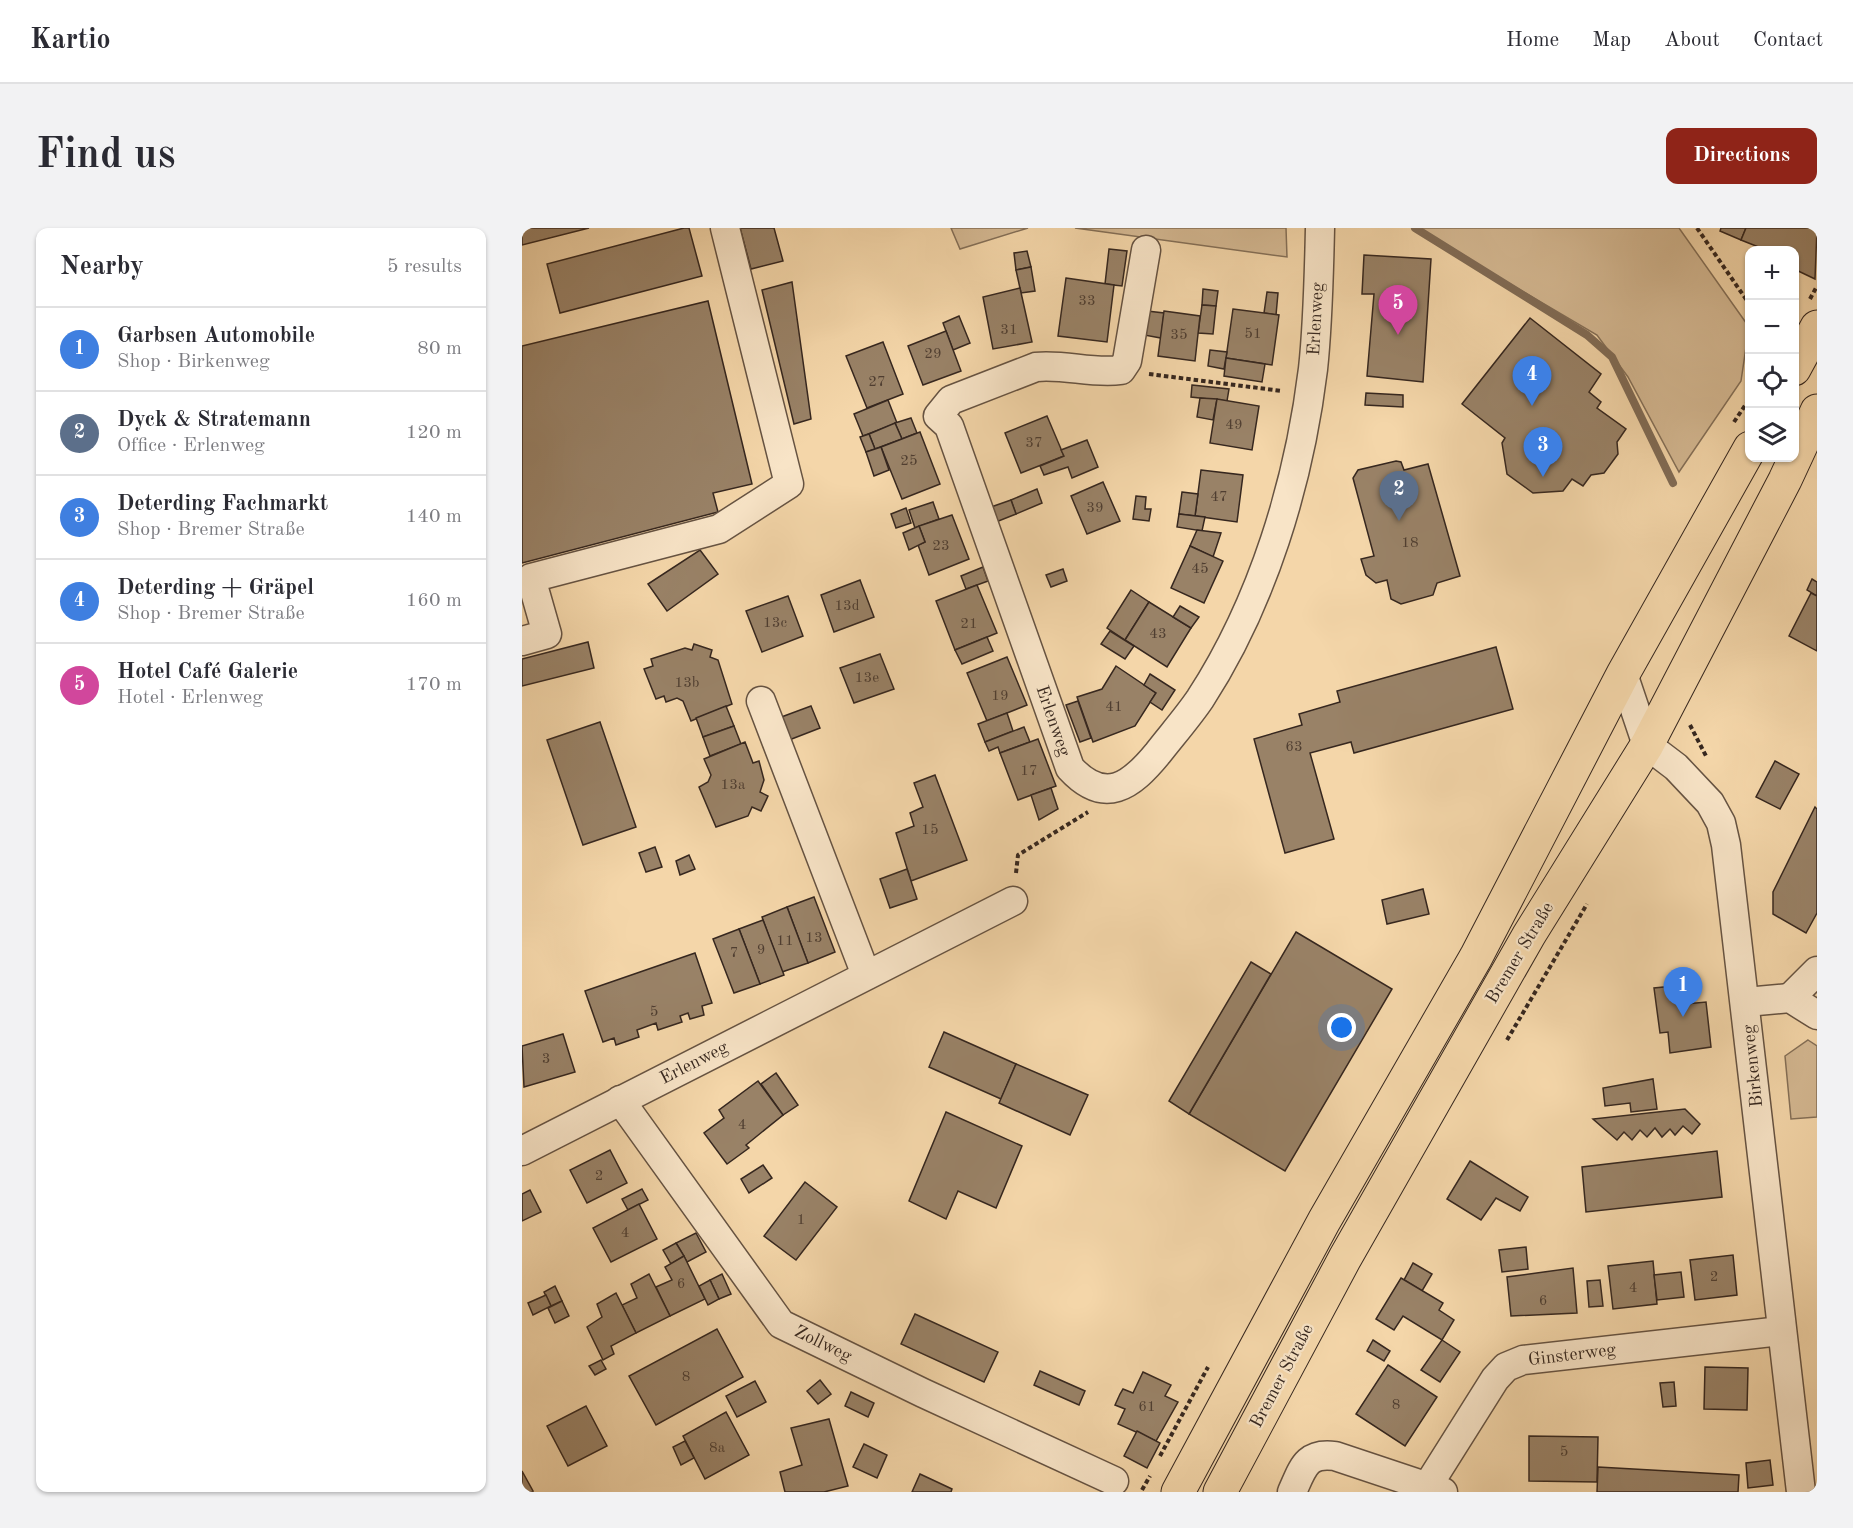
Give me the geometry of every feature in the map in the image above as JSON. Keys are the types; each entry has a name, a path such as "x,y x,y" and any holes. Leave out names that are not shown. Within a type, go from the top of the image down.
{"main road":[{"path":"1799,360 1817,327"},
{"name":"Bremer Straße","path":"1220,1492 1350,1247 1529,935 1647,745 1785,480 1817,411"},
{"name":"Bremer Straße","path":"1178,1492 1324,1221 1476,957 1623,674 1745,455"}],"street":[{"path":"522,641 547,634 531,578 720,529 789,484 725,228"},
{"name":"Erlenweg","path":"1121,370 1102,373 1051,366 1036,367 951,400 938,416 949,426 1070,768 1092,787 1112,789 1137,778 1200,698 1233,638 1262,575 1278,531 1294,472 1309,395 1313,367 1320,228"},
{"path":"1121,370 1127,361 1146,250"},
{"path":"1623,674 1647,745"},
{"path":"760,701 866,975"},
{"name":"Birkenweg","path":"1647,745 1693,784 1710,803 1721,823 1726,845 1801,1492"},
{"name":"Erlenweg","path":"522,1151 1013,901"},
{"path":"1790,998 1817,971"},
{"path":"1746,1002 1790,998 1817,1015"},
{"name":"Zollweg","path":"620,1100 781,1323 923,1393 1114,1481"},
{"name":"Ginsterweg","path":"1292,1492 1304,1466 1315,1455 1335,1456 1435,1489 1495,1380 1506,1367 1523,1360 1781,1331"}],"path":[{"path":"1697,228 1746,300"},
{"path":"1121,370 1309,395"},
{"path":"1013,901 1017,855 1098,806 1112,789"},
{"path":"1501,1050 1589,900"}],"shaded area":[{"path":"951,228 1028,228 960,249"},
{"path":"1075,228 1286,228 1287,257"},
{"path":"1415,228 1679,228 1745,321 1745,354 1741,381 1679,472 1628,377 1597,335"},
{"path":"1808,1040 1817,1046 1817,1117 1791,1119 1785,1056"}],"building":[{"path":"522,228 589,228 522,245"},
{"path":"689,228 702,276 560,313 547,264"},
{"path":"740,228 774,228 783,261 751,269"},
{"path":"1721,228 1746,228 1741,240 1720,231"},
{"path":"1746,228 1817,228 1815,279 1799,271 1799,246 1756,246 1741,240"},
{"path":"1109,249 1127,251 1122,286 1105,284"},
{"path":"1027,251 1031,267 1016,270 1014,253"},
{"path":"1364,255 1431,259 1423,382 1367,376 1374,294 1362,294"},
{"path":"1031,267 1035,291 1021,293 1016,270"},
{"path":"1066,278 1114,285 1107,342 1058,336"},
{"path":"792,282 811,419 794,424 762,290"},
{"path":"1020,288 1032,342 993,349 983,297"},
{"path":"1203,289 1218,291 1216,306 1202,305"},
{"path":"1267,292 1278,293 1276,315 1264,313"},
{"path":"708,301 752,484 713,493 718,512 522,563 522,346"},
{"path":"1202,305 1216,306 1213,334 1198,333"},
{"path":"1233,309 1279,315 1272,365 1226,358"},
{"path":"1147,311 1164,313 1161,338 1144,335"},
{"path":"1164,311 1200,316 1195,361 1158,356"},
{"path":"959,316 970,343 953,350 943,323"},
{"path":"1530,318 1601,374 1589,392 1601,402 1597,408 1626,429 1617,442 1618,454 1604,473 1591,475 1583,486 1572,479 1563,491 1533,493 1507,474 1502,443 1505,438 1462,404"},
{"path":"946,331 961,371 923,385 908,346"},
{"path":"883,342 903,394 867,408 846,356"},
{"path":"1210,350 1227,352 1224,369 1208,366"},
{"path":"1226,358 1265,364 1262,382 1224,376"},
{"path":"1192,385 1229,389 1227,401 1191,397"},
{"path":"1366,393 1403,395 1403,407 1365,405"},
{"path":"1200,398 1217,399 1213,420 1197,417"},
{"path":"1217,399 1259,406 1252,450 1210,443"},
{"path":"888,400 897,423 863,436 854,414"},
{"path":"1047,416 1064,456 1021,473 1005,433"},
{"path":"911,418 917,433 902,439 895,423"},
{"path":"895,423 902,439 875,449 869,434"},
{"path":"920,432 940,484 902,499 881,447"},
{"path":"869,434 875,449 866,452 860,437"},
{"path":"1087,440 1098,467 1072,478 1068,467 1044,475 1040,466 1064,456 1061,450"},
{"path":"881,447 889,470 874,476 866,452"},
{"path":"1396,461 1401,462 1404,470 1428,464 1460,576 1437,583 1433,595 1401,604 1391,599 1387,580 1376,583 1366,575 1361,559 1374,556 1353,478 1358,470"},
{"path":"1201,470 1243,475 1237,522 1195,516"},
{"path":"1103,482 1120,521 1087,534 1071,496"},
{"path":"1037,489 1042,503 1016,514 1011,500"},
{"path":"1182,492 1198,494 1195,516 1179,514"},
{"path":"1136,496 1146,497 1145,509 1151,509 1149,521 1133,519"},
{"path":"1011,500 1016,514 996,522 991,507"},
{"path":"933,502 939,519 915,528 909,510"},
{"path":"906,508 911,523 896,528 891,514"},
{"path":"1179,514 1205,517 1202,531 1177,527"},
{"path":"952,515 969,559 929,575 918,545 925,542 919,526"},
{"path":"919,526 925,542 909,550 903,533"},
{"path":"1197,530 1221,533 1213,557 1190,546"},
{"path":"1190,546 1223,561 1204,603 1171,588"},
{"path":"700,550 718,574 667,611 648,584"},
{"path":"983,567 988,581 966,589 961,576"},
{"path":"1063,569 1067,581 1051,587 1046,575"},
{"path":"1812,579 1817,582 1817,596 1807,590"},
{"path":"860,580 874,617 834,632 821,595"},
{"path":"977,585 997,633 955,650 936,601"},
{"path":"1131,590 1149,602 1125,640 1107,628"},
{"path":"1811,593 1817,596 1817,651 1789,636"},
{"path":"788,596 803,636 762,652 746,611"},
{"path":"1149,602 1191,628 1167,667 1125,640"},
{"path":"1180,606 1199,617 1191,628 1173,617"},
{"path":"1110,631 1134,646 1125,659 1101,644"},
{"path":"987,637 993,651 962,664 955,650"},
{"path":"588,642 594,668 522,686 522,659"},
{"path":"694,644 712,650 710,657 718,660 732,704 691,721 683,701 677,698 666,702 664,696 656,699 644,669 653,666 651,659 685,648 692,650"},
{"path":"1496,647 1513,709 1354,753 1351,742 1310,753 1334,839 1285,853 1254,739 1302,725 1299,714 1340,702 1337,691"},
{"path":"880,654 894,689 854,703 840,668"},
{"path":"1007,657 1027,705 987,721 967,673"},
{"path":"1116,666 1156,693 1135,726 1093,742 1077,697 1102,689"},
{"path":"1150,674 1175,690 1162,710 1150,702 1156,693 1144,685"},
{"path":"1078,701 1091,738 1080,742 1066,705"},
{"path":"726,706 734,726 703,737 696,718"},
{"path":"811,706 820,728 784,742 776,719"},
{"path":"1007,713 1013,731 985,742 978,724"},
{"path":"600,722 636,827 583,845 547,740"},
{"path":"734,726 741,744 710,756 703,737"},
{"path":"1024,727 1030,742 1000,753 998,747 989,751 985,742"},
{"path":"1038,739 1056,786 1018,800 1000,753"},
{"path":"745,742 753,763 759,761 764,780 760,792 768,796 761,811 752,807 748,816 716,827 699,787 708,782 711,775 704,759"},
{"path":"1775,761 1799,774 1780,809 1756,797"},
{"path":"935,775 967,860 911,881 896,833 914,826 910,813 923,807 914,783"},
{"path":"1051,788 1058,809 1039,820 1031,795"},
{"path":"1815,807 1817,809 1817,913 1806,933 1773,914 1773,892"},
{"path":"655,847 662,867 646,872 639,853"},
{"path":"689,855 695,869 680,875 676,861"},
{"path":"907,869 917,899 890,908 880,879"},
{"path":"1423,889 1429,914 1387,924 1382,900"},
{"path":"814,897 835,952 808,963 787,907"},
{"path":"787,907 808,963 782,972 762,917"},
{"path":"763,920 784,975 760,984 739,929"},
{"path":"739,929 760,984 734,993 713,939"},
{"path":"1296,932 1392,989 1285,1171 1189,1114"},
{"path":"695,953 712,1003 702,1006 704,1015 690,1019 688,1013 680,1016 682,1022 658,1030 656,1023 637,1030 639,1037 616,1045 614,1038 603,1042 585,991"},
{"path":"1251,962 1271,974 1189,1114 1169,1101"},
{"path":"1684,985 1686,1004 1706,1002 1711,1047 1670,1053 1668,1032 1660,1033 1654,988"},
{"path":"944,1032 1016,1064 1001,1099 929,1067"},
{"path":"563,1034 575,1072 524,1087 522,1046"},
{"path":"1016,1064 1088,1095 1070,1135 999,1103"},
{"path":"776,1073 798,1105 783,1115 761,1084"},
{"path":"1653,1079 1657,1109 1631,1112 1630,1103 1605,1106 1603,1088"},
{"path":"758,1081 783,1115 746,1145 749,1148 727,1164 704,1133 724,1118 719,1110"},
{"path":"1685,1109 1700,1124 1692,1134 1683,1126 1675,1135 1670,1129 1662,1137 1655,1128 1647,1137 1640,1130 1632,1140 1624,1132 1617,1140 1593,1119"},
{"path":"946,1112 1022,1146 996,1208 958,1191 946,1219 909,1201"},
{"path":"610,1150 627,1183 587,1203 570,1170"},
{"path":"1717,1151 1722,1197 1586,1212 1582,1167"},
{"path":"1470,1161 1528,1197 1520,1211 1496,1198 1481,1220 1447,1199"},
{"path":"763,1165 772,1178 749,1193 741,1179"},
{"path":"805,1182 837,1207 796,1260 764,1236"},
{"path":"642,1189 648,1200 628,1210 622,1199"},
{"path":"530,1190 541,1212 522,1221 522,1194"},
{"path":"639,1204 657,1239 611,1262 593,1228"},
{"path":"696,1233 706,1252 687,1262 676,1243"},
{"path":"676,1243 684,1256 671,1264 663,1250"},
{"path":"1526,1247 1528,1269 1502,1272 1499,1250"},
{"path":"1733,1255 1737,1295 1695,1300 1690,1260"},
{"path":"684,1256 705,1299 670,1316 656,1287 672,1280 665,1267"},
{"path":"1653,1261 1657,1304 1613,1309 1608,1266"},
{"path":"1413,1263 1432,1274 1422,1291 1404,1280"},
{"path":"1573,1268 1577,1313 1511,1316 1507,1277"},
{"path":"1681,1272 1684,1297 1657,1300 1654,1275"},
{"path":"649,1274 670,1316 636,1333 622,1305 637,1298 631,1284"},
{"path":"722,1274 731,1294 719,1299 710,1280"},
{"path":"1401,1278 1443,1303 1439,1310 1454,1320 1442,1340 1403,1316 1394,1330 1376,1319"},
{"path":"710,1280 719,1299 708,1305 699,1286"},
{"path":"1600,1280 1603,1306 1589,1307 1587,1281"},
{"path":"555,1286 562,1301 551,1306 544,1292"},
{"path":"616,1293 636,1333 611,1346 614,1354 603,1360 587,1327 602,1317 597,1304"},
{"path":"546,1295 551,1306 533,1315 528,1303"},
{"path":"562,1301 569,1316 555,1323 548,1308"},
{"path":"915,1314 998,1352 984,1382 901,1344"},
{"path":"717,1329 743,1377 656,1425 629,1376"},
{"path":"1373,1340 1390,1351 1384,1361 1367,1351"},
{"path":"1442,1340 1460,1352 1440,1382 1421,1370"},
{"path":"601,1360 606,1369 595,1375 589,1366"},
{"path":"1388,1365 1437,1397 1405,1446 1356,1414"},
{"path":"1705,1367 1748,1368 1747,1410 1704,1409"},
{"path":"1040,1371 1085,1391 1079,1405 1034,1385"},
{"path":"1143,1372 1171,1385 1165,1396 1178,1402 1156,1441 1118,1424 1125,1409 1115,1405 1120,1394 1123,1389 1133,1393"},
{"path":"820,1380 831,1394 818,1404 807,1391"},
{"path":"755,1381 766,1402 737,1417 726,1396"},
{"path":"1674,1382 1676,1406 1663,1407 1660,1383"},
{"path":"851,1392 874,1403 868,1417 845,1406"},
{"path":"586,1406 607,1446 568,1466 547,1426"},
{"path":"726,1412 749,1455 705,1479 683,1436"},
{"path":"829,1419 848,1486 824,1492 785,1492 780,1472 802,1465 791,1428"},
{"path":"1137,1431 1160,1443 1147,1468 1124,1456"},
{"path":"1529,1436 1598,1437 1597,1482 1529,1481"},
{"path":"685,1441 694,1458 681,1465 673,1447"},
{"path":"864,1444 887,1455 877,1478 853,1467"},
{"path":"1770,1460 1773,1485 1748,1488 1746,1463"},
{"path":"1598,1467 1739,1475 1738,1492 1597,1492"},
{"path":"522,1471 533,1491 533,1492 522,1492"},
{"path":"920,1474 952,1489 951,1492 912,1492"}],"waterway":[{"path":"1415,228 1587,335 1612,357 1673,483"}],"place":[{"name":"Hotel Café Galerie","path":"1398,335"},
{"name":"Deterding + Gräpel","path":"1532,406"},
{"name":"Deterding Fachmarkt","path":"1543,477"},
{"name":"Dyck & Stratemann","path":"1399,521"},
{"name":"Garbsen Automobile","path":"1683,1017"}]}
